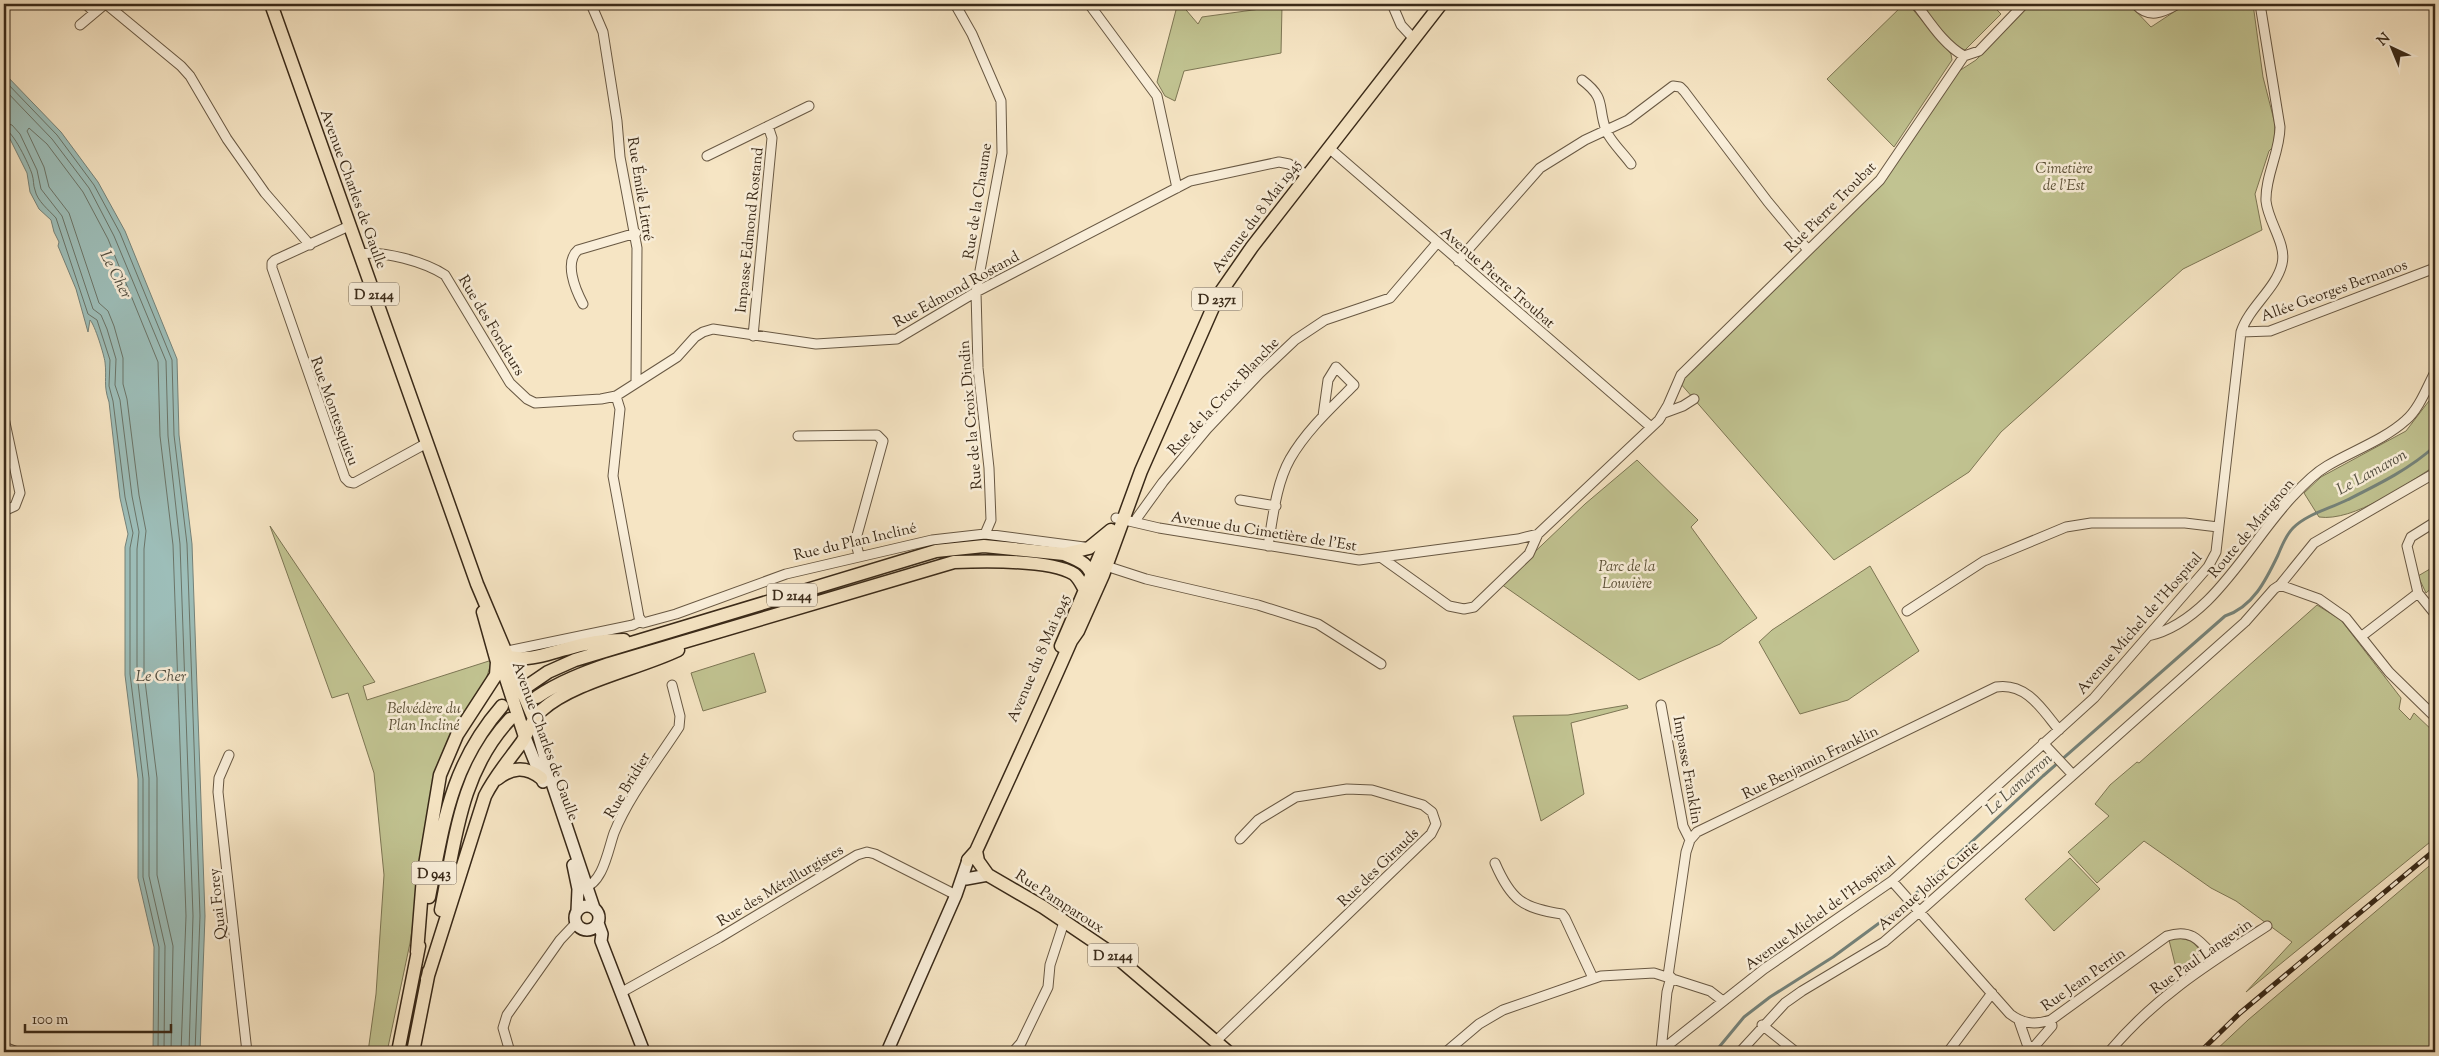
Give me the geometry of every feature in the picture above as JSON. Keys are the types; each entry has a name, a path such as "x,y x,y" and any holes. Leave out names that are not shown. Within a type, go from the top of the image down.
{"main road":[{"name":"Avenue Charles de Gaulle","path":"273,4 349,226 477,584 506,652 510,689"},
{"name":"D 2371","path":"1329,148 1441,4"},
{"name":"Avenue du 8 Mai 1945","path":"1019,755 1024,731 1085,590 1122,519 1141,471 1218,296 1329,148"},
{"path":"1064,554 1089,548 1122,519"},
{"name":"D 2144","path":"528,686 548,672 575,660 936,551 984,546 1064,554 1096,566"},
{"name":"D 2144","path":"536,697 580,674 954,562 992,560 1052,567 1096,566"},
{"name":"Avenue du 8 Mai 1945","path":"887,1052 1019,755 1031,734 1070,641 1078,631 1096,566"},
{"name":"D 2144","path":"1052,567 1073,574 1085,590"},
{"name":"Avenue Charles de Gaulle","path":"477,584 510,689 532,721 553,786 582,888 576,917"},
{"path":"482,604 506,652 527,659 602,640 644,639"},
{"path":"417,952 423,877 440,774 457,735 483,698 496,675 497,662 482,604"},
{"path":"427,979 485,796 532,721 572,690 654,662 711,634"},
{"path":"483,698 510,689 540,657"},
{"path":"510,689 524,706 532,721"},
{"name":"D 943","path":"398,1052 451,791 470,749 510,689"},
{"name":"D 943","path":"413,1052 465,797 482,755 496,734 510,719"},
{"name":"Avenue Charles de Gaulle","path":"532,721 541,778 550,797 576,874 594,908"},
{"path":"491,784 505,772 518,769 531,770 541,778"},
{"name":"Avenue du 8 Mai 1945","path":"956,895 966,879 974,857"},
{"name":"Rue Pamparoux","path":"974,857 988,875 1114,955 1227,1051"},
{"path":"966,879 988,875"},
{"path":"601,941 580,928 576,917 582,906 594,908 598,914 598,924 602,934 601,941 644,1052"},
{"path":"586,930 593,929 598,924"}],"street":[{"path":"86,4 94,12"},
{"path":"80,25 105,4 181,66 190,76 227,139 265,194 310,245 349,226"},
{"name":"Rue Émile Littré","path":"591,4 603,32 617,121 620,157 636,233 636,382"},
{"name":"Rue de la Chaume","path":"955,4 972,34 1002,101 1002,153 976,292"},
{"path":"1089,4 1157,96 1162,110 1177,188"},
{"path":"1392,4 1401,25 1414,39"},
{"path":"1916,4 1940,35 1955,51 1964,56"},
{"name":"Rue Pierre Troubat","path":"1651,427 1664,413 1680,375 1880,180 1964,56 1979,51 2024,4"},
{"path":"2134,4 2147,13 2154,15 2178,4"},
{"name":"Avenue Michel de l'Hospital","path":"1662,1051 1722,1000 1811,935 1892,881 2094,698 2213,560 2241,332 2245,321 2277,275 2282,262 2281,248 2270,221 2266,200 2280,140 2280,127 2260,4"},
{"path":"1582,80 1592,88 1600,99 1606,132 1631,164"},
{"path":"1458,261 1540,168 1585,140 1606,132 1628,120 1672,86 1680,87 1768,202 1808,250"},
{"name":"Impasse Edmond Rostand","path":"707,156 809,106"},
{"name":"Impasse Edmond Rostand","path":"752,336 772,138 768,126"},
{"name":"Avenue Pierre Troubat","path":"1329,148 1651,427"},
{"name":"Rue Edmond Rostand","path":"616,396 677,357 695,337 703,332 722,330 752,336 816,344 897,339 976,292 1190,181 1279,162 1289,164 1308,175"},
{"path":"583,304 578,294 571,267 574,254 578,250 636,233"},
{"name":"Rue de la Croix Blanche","path":"1122,519 1163,482 1207,430 1260,373 1295,340 1324,320 1390,298 1437,243"},
{"name":"Rue Montesquieu","path":"310,245 272,263 272,268 302,359 345,478 348,482 354,483 427,443"},
{"name":"Rue des Fondeurs","path":"359,254 373,252 427,265 445,275 510,383 527,399 535,403 601,400 616,396"},
{"name":"Allée Georges Bernanos","path":"2241,332 2270,331 2435,268"},
{"name":"Rue de la Croix Dindin","path":"976,292 978,368 989,468 991,520 985,534"},
{"path":"1268,546 1281,482 1290,460 1324,416 1354,385 1336,366 1328,380 1324,416"},
{"name":"Route de Marignon","path":"2148,636 2166,632 2190,615 2232,576 2268,525 2293,496 2324,467 2407,420 2435,372"},
{"path":"616,396 620,408 612,476 638,621"},
{"path":"1664,413 1684,406 1694,399"},
{"path":"4,418 20,493 15,506 4,511"},
{"path":"1382,558 1449,606 1464,609 1474,607 1529,554 1538,534 1651,427"},
{"path":"798,436 877,435 883,441 856,544 859,555"},
{"name":"Avenue Joliot Curie","path":"1740,1052 1762,1025 1802,991 1884,942 1919,912 2245,622 2274,589 2280,585 2314,543 2435,473"},
{"path":"1240,500 1276,506"},
{"path":"1122,519 1160,528"},
{"path":"1122,519 1160,528"},
{"path":"2435,522 2411,536 2407,546 2418,593 2435,614"},
{"path":"1907,611 1984,561 2066,527 2100,523 2184,524 2218,527"},
{"name":"Avenue du Cimetière de l'Est","path":"1160,528 1359,560 1518,539 1538,534"},
{"name":"Rue du Plan Incliné","path":"506,652 638,621 648,624 786,574 859,555 932,540 985,534 1089,548"},
{"path":"1096,566 1258,605 1318,624 1381,664"},
{"path":"2280,585 2319,599 2332,606 2346,618 2389,672 2435,718"},
{"path":"2362,636 2418,593"},
{"name":"Rue Bridier","path":"582,888 594,882 600,872 624,812 679,727 680,716 672,685"},
{"name":"Rue Benjamin Franklin","path":"1690,840 1697,832 1996,687 2008,685 2020,689 2033,699 2059,730"},
{"name":"Impasse Franklin","path":"1662,704 1683,826 1690,840"},
{"path":"2043,743 2073,775"},
{"name":"Quai Forey","path":"229,755 219,778 218,792 247,1052"},
{"name":"Rue des Girauds","path":"1216,1041 1431,834 1436,824 1432,812 1423,805 1372,790 1347,789 1296,797 1258,820 1240,839"},
{"path":"1662,1051 1669,977 1690,840"},
{"name":"Rue des Métallurgistes","path":"622,992 787,898 857,854 867,852 875,854 956,895"},
{"path":"1495,863 1502,880 1521,902 1532,910 1562,914 1593,978"},
{"path":"1892,881 2010,1014 2019,1021 2027,1044 2033,1048 2052,1026 2051,1020"},
{"path":"510,1052 503,1028 507,1015 576,917"},
{"path":"1013,1052 1021,1043 1048,986 1050,965 1064,922"},
{"name":"Rue Paul Langevin","path":"2109,1052 2146,1011 2184,980 2267,926"},
{"name":"Rue Jean Perrin","path":"2019,1021 2031,1024 2051,1020 2167,936 2187,933 2196,937 2216,959"},
{"path":"1446,1052 1492,1015 1593,978 1654,973 1710,991 1722,1000"},
{"path":"1948,1052 1992,993"},
{"path":"1762,1025 1796,1052"},
{"path":"4,1047 17,1052"}],"green space":[{"path":"1181,4 1198,24 1202,17 1282,6 1281,53 1184,71 1175,101 1165,96 1157,82 1176,10"},
{"path":"1904,4 1908,4 1951,54 1952,60 1894,147 1827,79"},
{"path":"1920,4 1991,4 2001,14 1965,50 1954,45"},
{"name":"Cimetière de l’Est","path":"2031,4 2129,4 2151,27 2186,4 2253,4 2263,77 2275,124 2274,146 2269,151 2255,194 2262,230 2183,269 2001,432 1969,472 1834,560 1680,383 1882,183 1959,71 1976,60"},
{"path":"2435,393 2435,466 2363,508 2348,514 2319,517 2304,493 2321,477 2406,431"},
{"name":"Parc de la Louvière","path":"1637,460 1698,520 1691,527 1757,618 1720,644 1639,680 1501,584 1585,504"},
{"name":"Belvédère du Plan Incliné","path":"270,526 375,682 363,686 367,700 492,660 483,689 463,714 450,738 424,848 410,943 387,1052 368,1052 376,994 384,875 374,773 348,693 332,698"},
{"path":"1870,566 1919,651 1848,700 1800,714 1759,642 1772,630"},
{"path":"2435,566 2435,585 2426,593 2418,576"},
{"path":"2317,605 2341,620 2401,698 2399,709 2410,720 2414,713 2435,733 2435,838 2246,992 2292,942 2236,901 2211,888 2144,841 2097,883 2068,852 2109,816 2095,804 2110,785 2137,762 2139,763"},
{"path":"754,653 766,692 703,711 691,673"},
{"path":"1627,705 1628,708 1571,723 1584,794 1541,821 1513,716 1568,715"},
{"path":"2070,858 2100,889 2054,931 2025,899"},
{"path":"2435,861 2435,1052 2214,1052 2248,1020"},
{"path":"2175,937 2192,941 2199,949 2196,962 2180,974 2177,972 2169,940"}],"water":[{"name":"Le Cher","path":"4,73 61,132 98,182 125,231 177,359 179,435 192,544 205,916 200,1052 153,1052 154,947 138,878 138,779 125,675 125,547 128,534 120,498 109,402 106,391 105,362 97,334 90,320 88,332 76,289 58,246 59,242 51,220 39,209 30,192 27,173 10,139 4,132"}],"waterway":[{"name":"Le Lamarron","path":"1715,1052 1744,1017 1770,997 1833,957 1901,907 2043,776 2225,616 2235,612 2251,599 2258,592 2286,537 2299,523 2311,515 2347,500 2393,476 2435,446"}],"railway":[{"path":"2200,1052 2240,1013 2435,850"}],"water label":[{"name":"Le Lamaron","path":"2371,471"}]}
